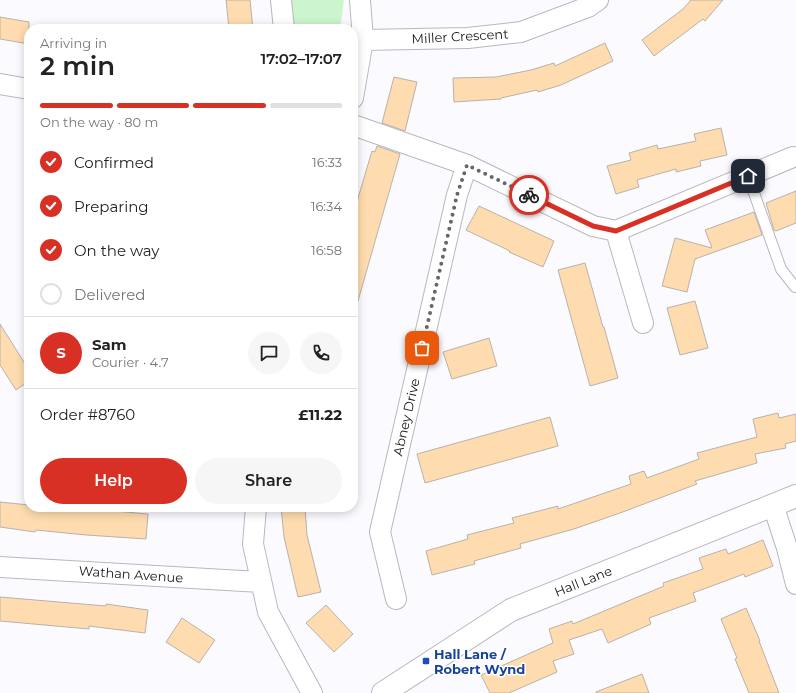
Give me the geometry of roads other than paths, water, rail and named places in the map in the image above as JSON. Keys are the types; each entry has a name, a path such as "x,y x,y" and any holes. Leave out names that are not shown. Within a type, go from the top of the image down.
{"street":[{"path":"281,0 283,24"},
{"path":"358,69 363,40 360,0"},
{"name":"Miller Crescent","path":"363,40 468,38 521,32 588,7 598,0"},
{"path":"0,84 24,88"},
{"path":"358,127 467,165 593,226 616,231 793,157"},
{"name":"Abney Drive","path":"396,599 380,532 456,202 467,165"},
{"path":"616,231 643,323"},
{"name":"Hall Lane","path":"383,693 511,610 796,496"},
{"path":"773,505 796,584"},
{"path":"256,512 253,544 268,612 312,693"},
{"name":"Wathan Avenue","path":"0,566 261,582"}],"lane":[{"path":"748,176 781,269 795,287"}],"place":[{"name":"Hall Lane / Robert Wynd","path":"426,661"}]}
